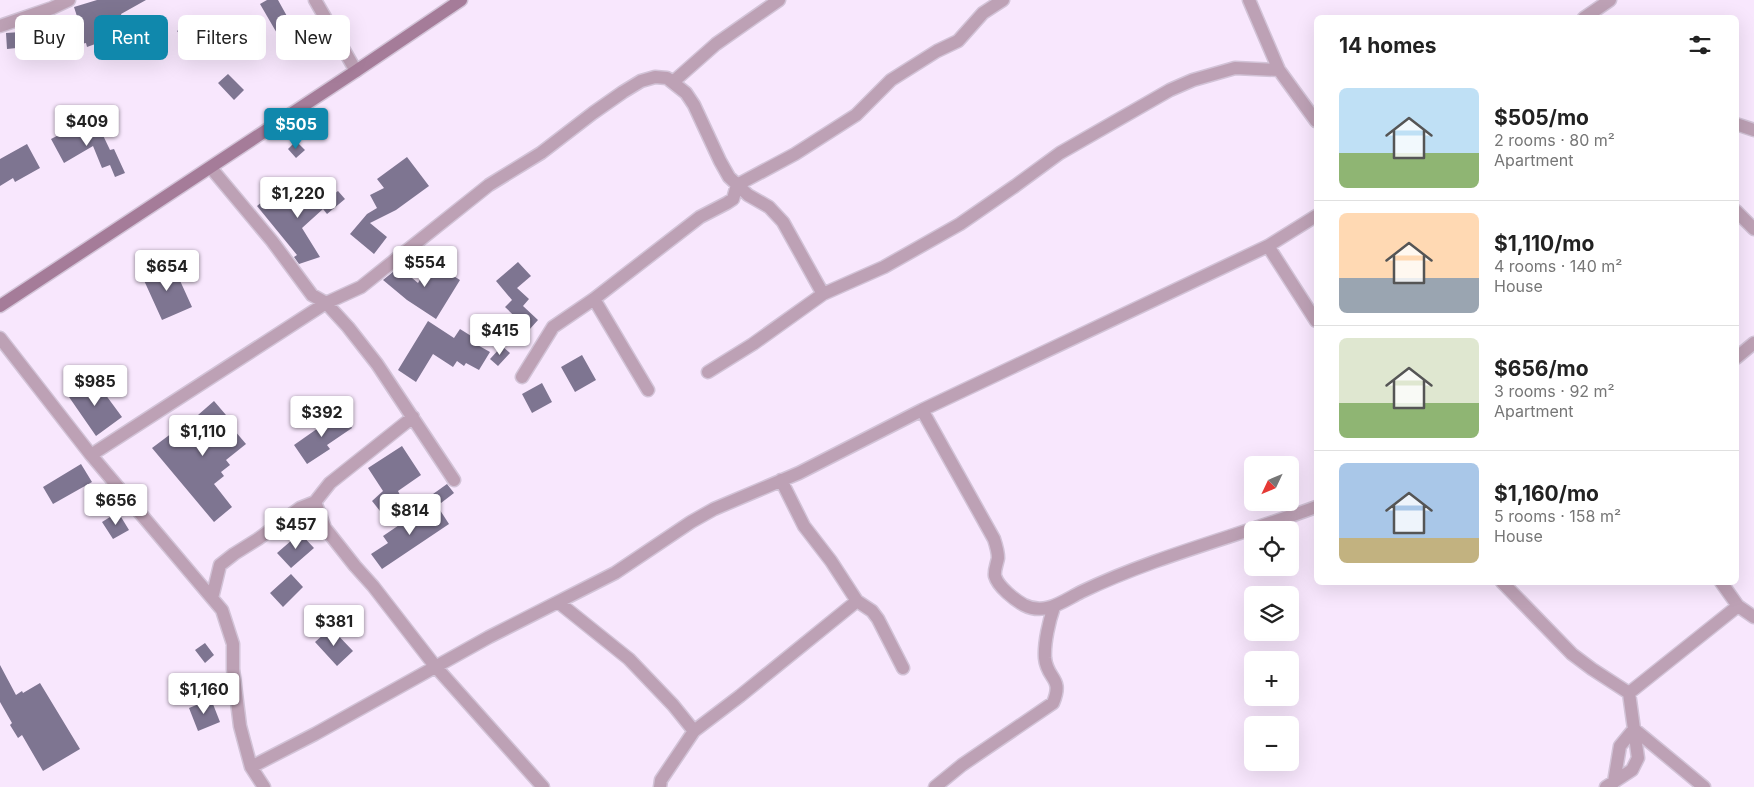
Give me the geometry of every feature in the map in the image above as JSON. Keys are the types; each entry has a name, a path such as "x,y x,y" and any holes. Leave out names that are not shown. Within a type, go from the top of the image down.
{"main road":[{"path":"0,306 211,168 461,0"}],"street":[{"path":"0,26 69,0"},
{"path":"316,0 356,71"},
{"path":"673,82 716,44 779,0"},
{"path":"522,377 553,327 594,299 700,217 733,199 737,185 795,154 856,115 891,80 936,52 958,41 983,13 1003,0"},
{"path":"1249,0 1279,70 1314,118"},
{"path":"1588,15 1610,0"},
{"path":"708,372 753,344 823,294 884,267 960,224 1060,153 1170,90 1193,80 1234,68 1279,70"},
{"path":"91,455 326,303 361,287 489,185 542,153 623,92 641,81 655,77 667,78 686,93 694,105 729,177 754,200 769,207 783,222 823,294"},
{"path":"1739,125 1754,130"},
{"path":"211,168 272,241 312,295 326,303 377,364 454,480"},
{"path":"1739,214 1754,230"},
{"path":"251,767 315,734 489,637 615,573 698,517 781,480 922,410 1268,246 1314,217"},
{"path":"1268,246 1314,318"},
{"path":"594,299 648,390"},
{"path":"0,338 91,455 222,610 233,644 233,669 240,726 251,767 264,787"},
{"path":"1739,356 1754,343"},
{"path":"922,410 994,539 998,556 995,576 997,582 1026,606 1046,609 1054,607 1080,593 1145,564 1314,508"},
{"path":"212,598 220,565 300,508 315,502 330,483 413,417"},
{"path":"781,480 804,526 831,561 856,601 872,611 902,668"},
{"path":"315,502 325,528 435,666 543,787"},
{"path":"1505,585 1572,654 1629,693 1638,758 1632,770 1610,784"},
{"path":"1723,585 1738,606 1754,617"},
{"path":"660,787 661,780 694,731 856,601"},
{"path":"558,602 629,659 673,705 694,731"},
{"path":"1629,693 1738,606"},
{"path":"935,787 962,765 1053,703 1058,687 1045,658 1048,622 1054,607"},
{"path":"1610,784 1620,746 1634,729"},
{"path":"1634,729 1704,787"}],"building":[{"path":"97,0 146,0 121,15 94,15 94,44 87,47 86,43 84,43 84,15 77,15 74,7"},
{"path":"267,0 278,0 286,15 276,15 276,32 260,4"},
{"path":"15,32 15,48 7,49 6,33"},
{"path":"228,74 244,90 234,100 218,83"},
{"path":"86,121 92,133 100,129 110,150 114,149 125,173 115,177 110,165 102,168 93,146 64,163 51,139"},
{"path":"296,141 305,150 296,158 288,149"},
{"path":"27,144 40,168 15,182 13,178 0,186 0,159"},
{"path":"407,157 429,186 396,210 370,223 387,237 374,254 350,234 367,214 377,208 370,195 384,188 377,179"},
{"path":"300,189 312,202 325,190 331,196 338,191 345,199 327,214 323,209 302,228 320,257 299,264 294,257 297,255 257,206 273,193 282,205"},
{"path":"431,262 460,280 436,319 407,300 383,280 399,267 418,283"},
{"path":"518,262 531,276 517,288 529,299 523,306 538,320 529,330 505,307 512,300 496,281"},
{"path":"172,263 192,307 162,320 142,276"},
{"path":"428,321 454,338 460,329 476,339 474,343 490,352 479,370 466,363 464,366 457,361 453,367 433,354 416,382 398,370"},
{"path":"502,346 510,353 498,366 490,359"},
{"path":"582,355 596,380 575,392 561,367"},
{"path":"94,379 122,417 96,436 69,397"},
{"path":"542,383 552,402 532,413 522,394"},
{"path":"214,401 232,422 229,424 246,444 226,460 230,465 221,472 224,476 214,484 232,507 214,522 152,448 172,433 174,436"},
{"path":"341,412 352,428 327,445 330,449 307,464 294,445"},
{"path":"402,446 421,475 398,491 400,495 380,511 372,501 383,491 368,468"},
{"path":"81,464 92,482 53,504 43,487"},
{"path":"447,484 454,493 441,503 433,494"},
{"path":"436,504 449,524 382,569 371,554 388,543 383,536 408,519 410,522"},
{"path":"118,512 129,530 113,539 102,522"},
{"path":"300,533 314,548 291,568 277,553"},
{"path":"291,574 303,587 283,607 270,593"},
{"path":"331,628 353,651 337,666 315,642"},
{"path":"205,643 214,655 205,663 195,650"},
{"path":"0,665 16,695 40,683 80,749 43,771 22,735 18,738 0,702"},
{"path":"211,699 220,722 198,731 189,708"}]}
